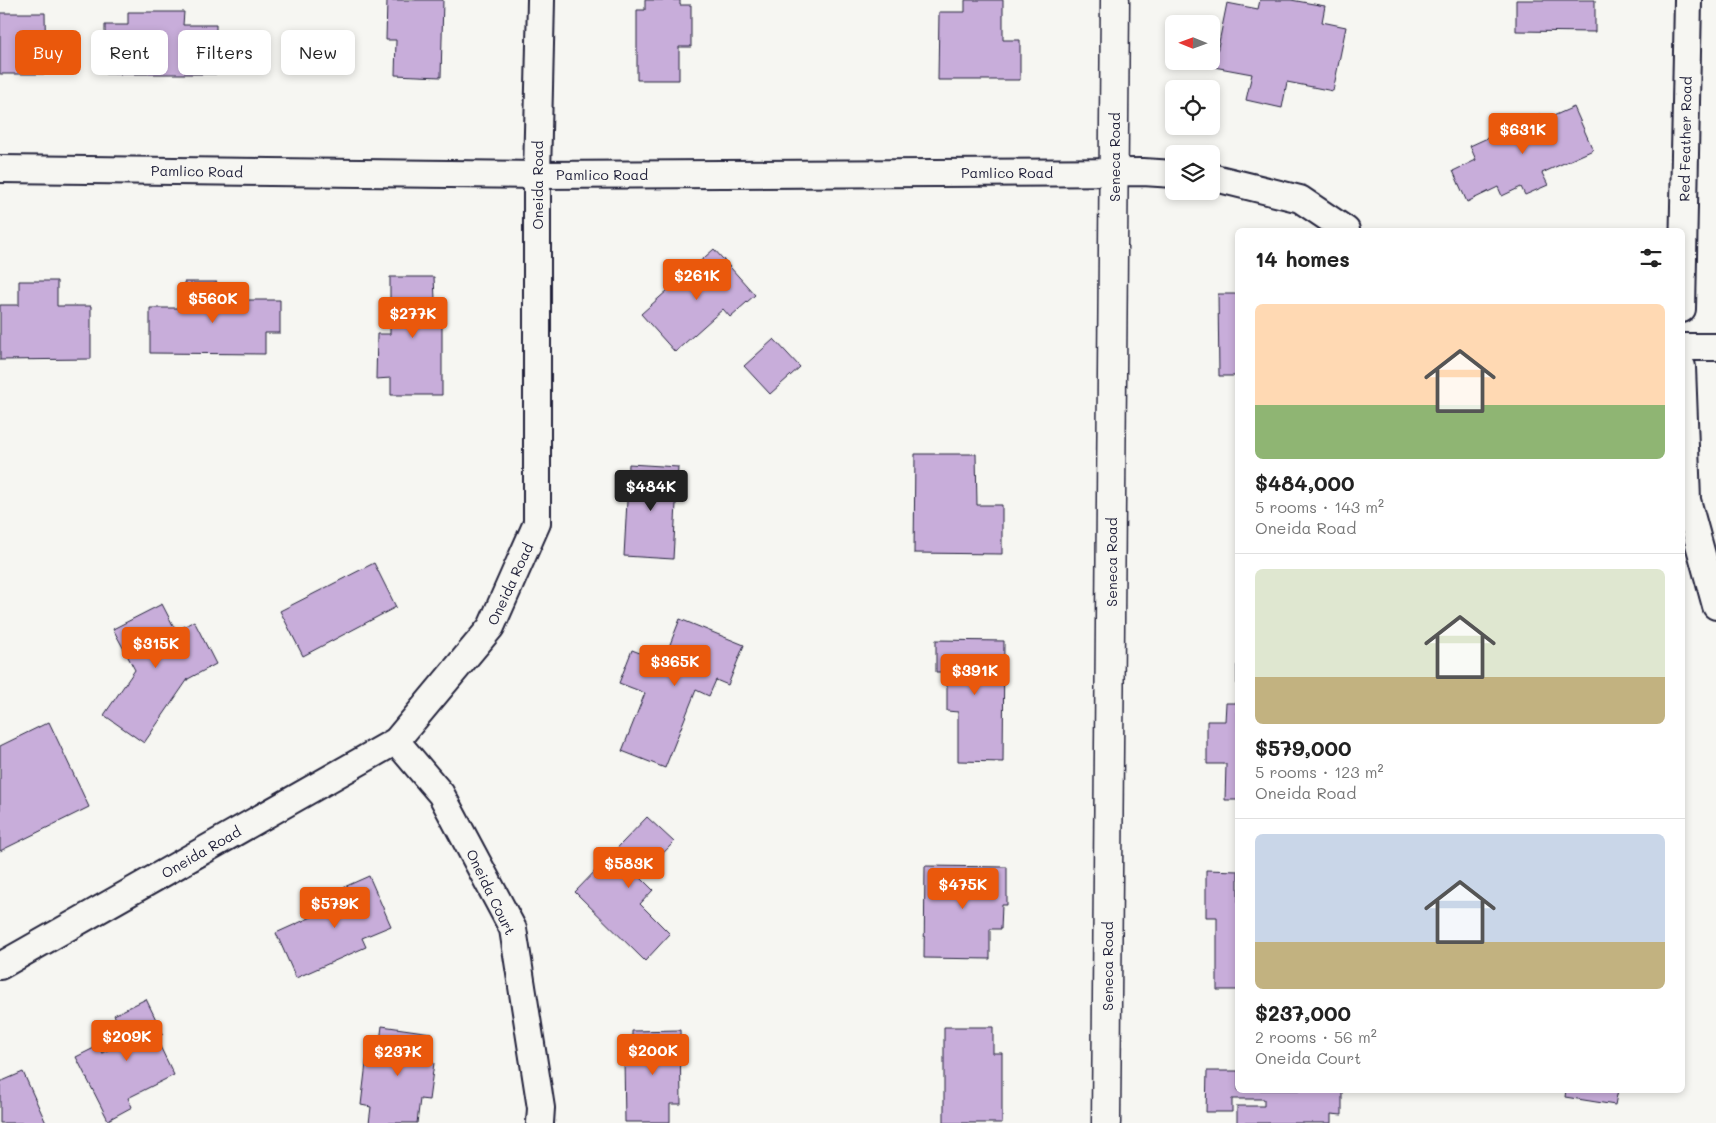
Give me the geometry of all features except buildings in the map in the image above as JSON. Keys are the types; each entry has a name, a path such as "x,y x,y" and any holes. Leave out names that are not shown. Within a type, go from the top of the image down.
{"street":[{"name":"Oneida Road","path":"0,966 396,741 492,627 537,523 537,174 541,0"},
{"name":"Seneca Road","path":"1106,1123 1115,0"},
{"name":"Red Feather Road","path":"1684,228 1688,0"},
{"name":"Pamlico Road","path":"0,170 537,174 1165,173"},
{"path":"1220,179 1300,199 1343,228"},
{"path":"1685,347 1716,347"},
{"path":"1685,447 1687,500 1716,606"},
{"name":"Oneida Court","path":"396,741 441,794 513,929 541,1108 540,1123"}]}
